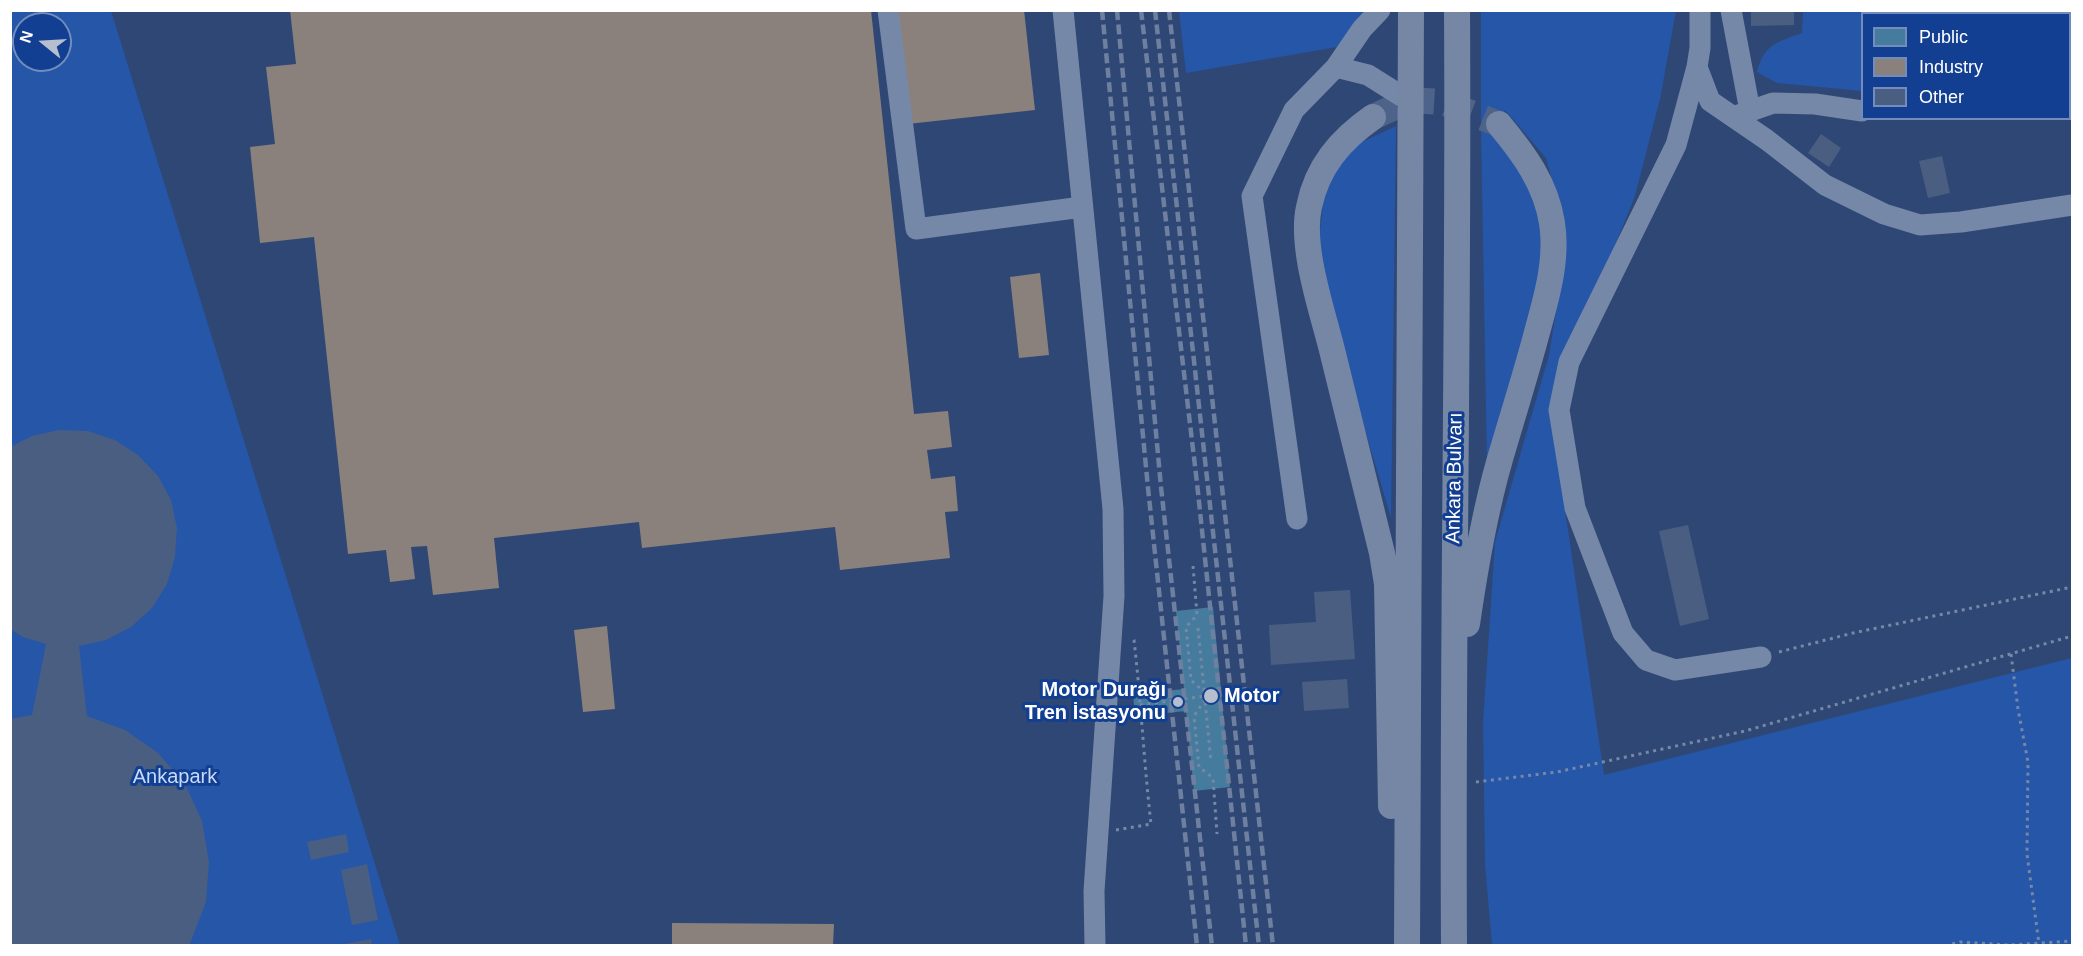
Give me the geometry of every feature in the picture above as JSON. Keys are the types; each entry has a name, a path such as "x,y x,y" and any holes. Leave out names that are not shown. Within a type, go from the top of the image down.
{"main road":[{"path":"1407,945 1411,10"},
{"name":"Ankara Bulvarı","path":"1454,945 1457,10"},
{"path":"1373,117 1341,142 1320,172 1308,209 1307,231 1318,295 1382,553 1387,584 1391,843 1407,945"},
{"path":"1470,945 1470,783 1453,723 1484,516 1537,332 1553,262 1552,225 1546,197 1537,175 1522,151 1499,124"}],"street":[{"path":"888,10 916,229 1082,207"},
{"path":"1063,10 1113,509 1114,596 1097,833 1094,891 1095,945"},
{"path":"1296,519 1252,196 1294,110 1336,67 1362,29 1380,10"},
{"path":"1700,10 1700,48 1697,67 1676,145 1569,362 1559,410 1575,507 1623,633 1646,660 1675,670 1761,657"},
{"path":"1731,10 1742,114"},
{"path":"1336,67 1368,75 1411,102"},
{"path":"1697,67 1710,102 1742,114 1825,185 1884,214 1920,225 1961,222 2073,205"},
{"path":"1742,114 1773,103 1815,104 1861,111"}],"path":[{"path":"1193,566 1197,615 1186,627 1187,638 1191,680 1205,696"},
{"path":"1761,657 1853,633 2073,587"},
{"path":"1198,628 1212,762"},
{"path":"1470,783 1557,772 1745,731 2073,636"},
{"path":"1097,833 1151,824 1134,640"},
{"path":"2011,653 2028,762 2027,854 2039,944"},
{"path":"1140,705 1205,696"},
{"path":"1205,696 1194,716 1199,767 1213,778 1217,834"},
{"path":"1945,945 1960,942 2009,945 2073,941"}],"green space":[{"path":"1803,10 2008,11 1861,12 1861,91 1777,83 1757,72 1763,55 1773,45 1802,33"},
{"name":"Ankapark","path":"10,11 111,11 400,945 11,945"},
{"path":"1179,11 1366,11 1337,47 1186,73"},
{"path":"1481,11 1676,11 1660,99 1635,196 1550,407 1604,775 2072,658 2072,945 1492,945 1485,865 1483,723 1495,542 1549,355 1565,257 1559,206 1546,158 1505,110 1495,135 1530,189 1542,231 1539,274 1522,353 1487,466"},
{"path":"1396,126 1391,518 1345,362 1318,249 1324,195 1336,165 1347,149"}],"building: Public":[{"name":"Motor Durağı Tren İstasyonu","path":"1213,607 1230,787 1194,791 1186,711 1135,716 1133,694 1184,689 1176,611"}],"building: Industry":[{"path":"290,10 871,10 914,414 948,411 952,447 927,450 931,479 955,476 958,511 945,512 950,558 840,570 835,527 642,548 639,522 494,538 499,588 433,595 427,546 411,547 415,579 390,582 386,550 348,554 314,237 260,243 250,147 275,144 266,67 296,64"},
{"path":"896,10 1024,10 1035,110 908,124"},
{"path":"1040,273 1049,355 1019,358 1010,277"},
{"path":"607,626 615,709 583,712 574,630"},
{"path":"672,923 834,924 833,946 672,946"}],"building: Other":[{"path":"1751,10 1794,10 1794,25 1751,26"},
{"path":"1821,134 1841,148 1829,167 1808,153"},
{"path":"1942,156 1950,193 1928,198 1919,161"},
{"path":"59,430 88,431 115,440 138,455 158,476 171,500 177,528 175,557 167,584 152,608 131,627 106,640 79,646 87,716 125,730 158,753 185,784 202,821 209,862 206,902 189,946 10,946 10,719 32,715 46,644 23,637 10,629 10,447 32,436"},
{"path":"1688,525 1709,619 1680,626 1659,531"},
{"path":"1350,590 1355,659 1271,665 1269,625 1316,622 1314,592"},
{"path":"1347,679 1349,708 1304,711 1302,682"},
{"path":"346,834 349,852 311,860 307,842"},
{"path":"367,864 378,920 352,925 341,870"},
{"path":"371,939 372,946 344,946 344,944"}],"tunnel":[{"path":"1373,117 1410,100 1443,102 1499,124"}],"railway":[{"path":"1102,10 1148,488 1197,946"},
{"path":"1117,10 1161,487 1212,946"},
{"path":"1141,10 1197,483 1246,946"},
{"path":"1155,10 1259,946"},
{"path":"1169,10 1273,946"}],"place":[{"name":"Motor","path":"1211,696"},
{"name":"Motor Durağı Tren İstasyonu","path":"1178,702"}]}
